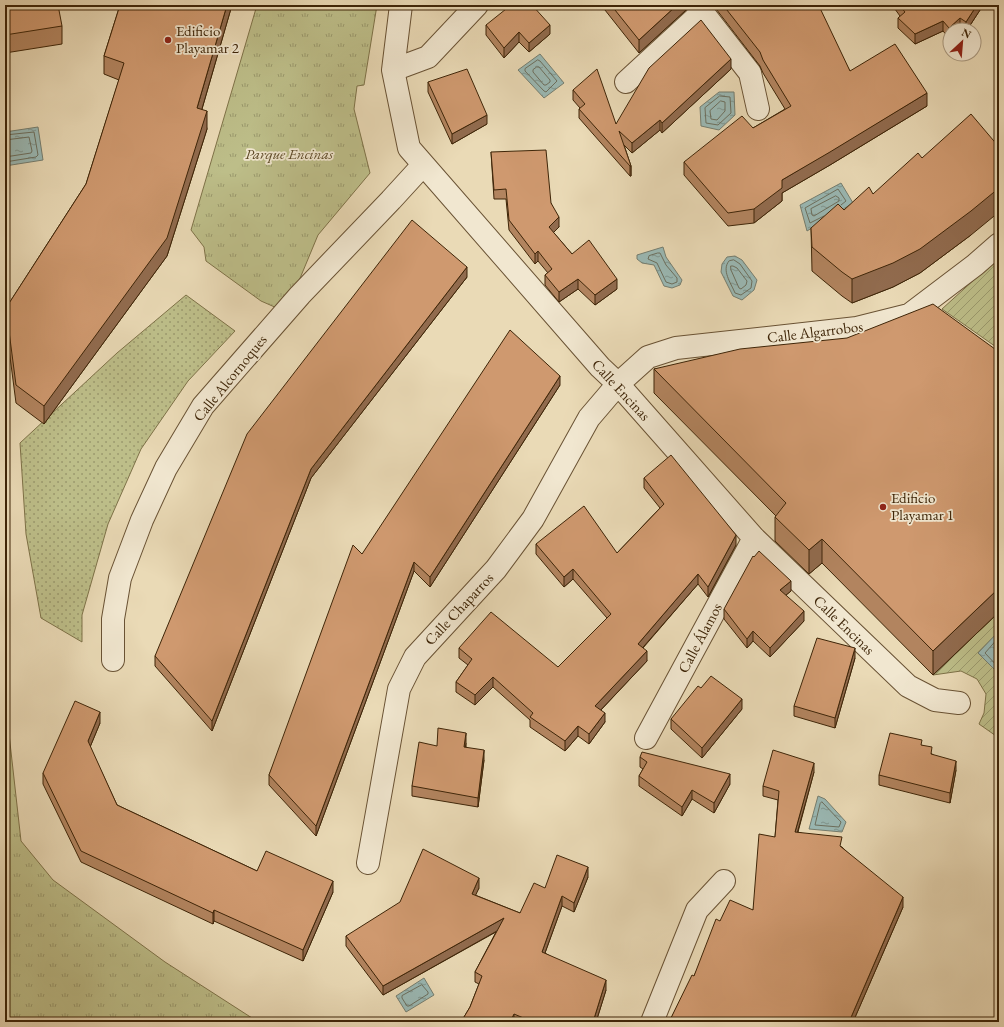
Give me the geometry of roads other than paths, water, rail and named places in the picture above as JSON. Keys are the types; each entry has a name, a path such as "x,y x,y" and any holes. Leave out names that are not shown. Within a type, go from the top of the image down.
{"street":[{"name":"Calle Encinas","path":"401,5 393,70 409,148 422,165 600,367 618,384 754,538 908,686 935,700 959,703"},
{"path":"393,70 428,57 477,5"},
{"path":"626,82 700,8 750,73 758,109"},
{"name":"Calle Alcornoques","path":"114,660 113,619 120,578 142,520 166,468 203,406 300,295 392,200 422,165"},
{"name":"Calle Algarrobos","path":"618,384 648,357 676,348 858,328 909,315 975,265 999,244"},
{"name":"Calle Chaparros","path":"368,862 399,689 415,657 496,570 533,519 589,418 618,384"},
{"name":"Calle Álamos","path":"646,738 754,538"},
{"path":"652,1022 697,910 724,881"}],"water":[{"path":"540,54 564,83 544,98 518,70"},
{"path":"719,92 734,92 735,115 719,130 701,126 700,107"},
{"path":"38,127 43,160 5,166 5,132"},
{"path":"841,183 853,203 807,231 800,205"},
{"path":"663,247 666,257 682,280 680,285 672,288 664,286 654,265 642,263 637,259 637,255"},
{"path":"735,256 742,260 757,280 754,290 742,300 733,296 721,272 722,264 727,257"},
{"path":"999,631 999,674 978,653"},
{"path":"818,796 825,799 846,822 842,832 809,829"},
{"path":"424,978 434,995 406,1012 396,996"}],"place":[{"name":"Edificio Playamar 2","path":"168,40"},
{"name":"Edificio Playamar 1","path":"883,507"}],"park label":[{"name":"Parque Encinas","path":"289,154"}]}
